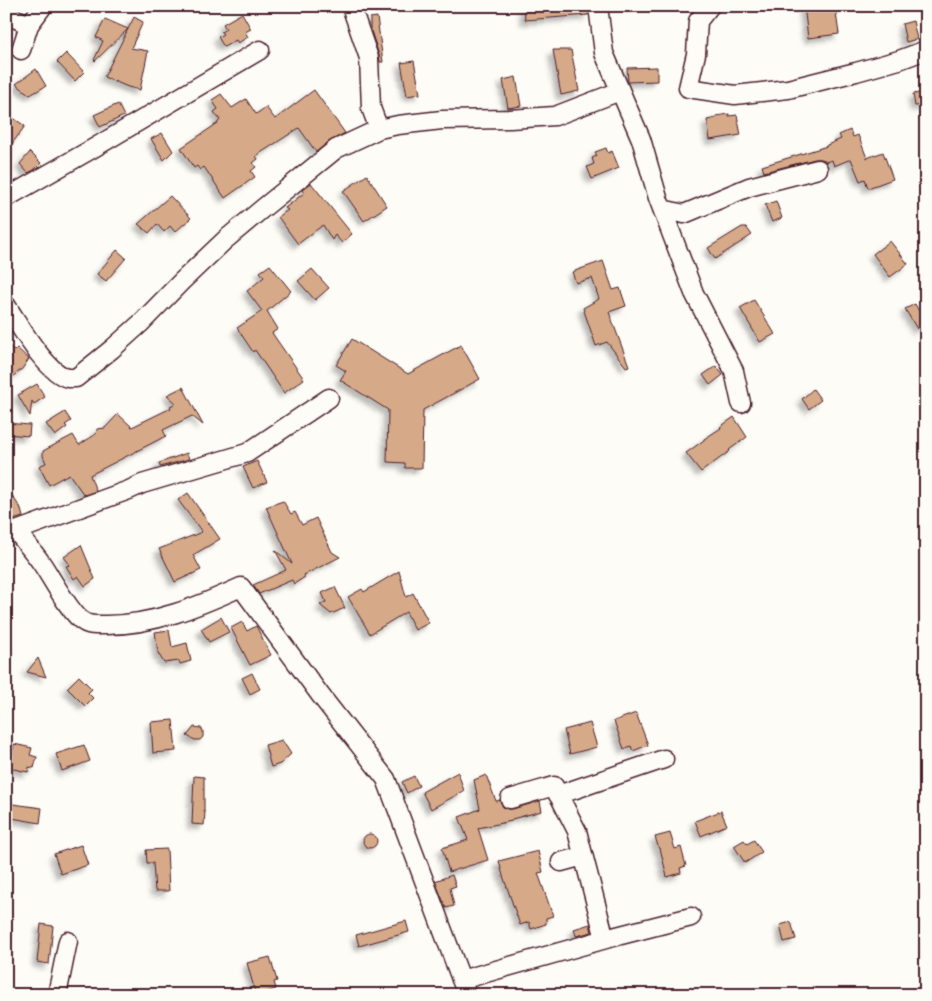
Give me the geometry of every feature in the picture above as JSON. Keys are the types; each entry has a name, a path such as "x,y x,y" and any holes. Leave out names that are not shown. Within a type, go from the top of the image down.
{"street":[{"path":"21,50 29,25 43,6"},
{"path":"351,6 370,58 371,108 379,129"},
{"path":"598,6 604,53 641,139 662,209 694,293 734,371 741,403"},
{"path":"710,6 698,21 696,54 688,88 736,95 788,89 899,60 926,50"},
{"path":"6,14 29,25"},
{"path":"6,198 260,50"},
{"path":"6,305 38,353 54,371 68,378 76,378 141,323 225,240 336,149 379,129 398,125 442,120 555,116 620,91"},
{"path":"662,209 684,214 749,187 818,169"},
{"path":"329,398 246,453 142,484 11,532 41,563 73,610 82,620 89,624 110,625 158,619 192,608 241,587 321,696 386,779 464,987 605,939 691,917"},
{"path":"510,799 556,791 664,759"},
{"path":"556,791 577,831 605,939"},
{"path":"561,862 583,856"},
{"path":"57,995 68,941"}],"building":[{"path":"524,6 588,6 588,15 525,20"},
{"path":"804,6 835,6 839,34 808,38"},
{"path":"242,13 251,29 245,32 248,37 238,43 236,40 224,47 218,37 226,29 223,24"},
{"path":"134,17 143,22 131,48 148,51 140,90 104,77"},
{"path":"377,17 383,62 380,62 370,28 370,18"},
{"path":"105,19 128,29 95,61 103,41 96,37"},
{"path":"913,21 917,39 906,42 902,24"},
{"path":"553,50 571,50 579,91 561,95"},
{"path":"66,53 84,72 75,81 57,62"},
{"path":"414,61 420,94 407,96 401,63"},
{"path":"657,67 657,81 628,82 627,68"},
{"path":"36,69 46,86 30,95 16,84"},
{"path":"516,77 521,106 508,108 503,80"},
{"path":"314,90 345,133 330,141 316,152 299,128 256,156 258,159 253,163 256,167 251,171 255,177 225,198 204,167 200,170 197,166 194,168 181,148 218,123 220,120 214,112 218,109 212,100 221,94 232,108 246,99 256,114 266,107 275,119"},
{"path":"926,92 926,105 915,106 913,94"},
{"path":"118,104 124,116 100,127 94,115"},
{"path":"6,113 25,126 6,152"},
{"path":"729,114 729,116 737,115 741,135 710,140 707,120"},
{"path":"850,130 853,137 858,135 867,158 883,152 893,179 868,188 865,179 860,181 851,159 834,166 832,160 826,162 825,160 815,159 764,172 762,166 827,146 841,139 839,135"},
{"path":"162,133 173,151 164,160 151,139"},
{"path":"606,148 608,153 612,151 619,168 592,179 587,167 594,164 592,158 597,156 595,152"},
{"path":"30,152 41,163 28,173 20,164"},
{"path":"367,175 387,206 364,221 343,191"},
{"path":"311,183 352,234 342,243 335,235 332,240 323,225 298,244 278,217 288,210 285,208 304,193 302,190"},
{"path":"170,196 191,218 175,232 170,226 164,232 157,224 149,233 138,224"},
{"path":"776,201 782,218 772,222 765,205"},
{"path":"742,227 746,227 752,235 715,259 708,248"},
{"path":"890,241 908,264 890,277 873,254"},
{"path":"117,250 126,258 106,281 97,274"},
{"path":"603,261 613,290 620,288 626,306 609,312 629,366 626,367 607,342 596,346 583,308 599,299 592,278 576,283 572,272"},
{"path":"270,265 291,291 267,311 278,329 272,333 304,379 284,393 255,350 253,352 237,328 262,311 247,291 264,277 260,272"},
{"path":"312,269 329,288 315,300 298,281"},
{"path":"754,300 775,334 760,342 740,308"},
{"path":"915,304 919,311 926,307 926,324 917,329 905,309"},
{"path":"352,339 408,374 461,345 480,379 423,410 422,468 405,468 405,463 387,462 388,410 340,380 346,371 336,365"},
{"path":"6,342 14,351 17,348 29,359 22,369 6,382"},
{"path":"716,366 723,375 710,385 703,375"},
{"path":"37,384 45,397 34,404 32,401 30,416 18,395"},
{"path":"183,387 203,425 192,416 163,430 166,436 90,475 96,491 84,495 69,474 49,485 39,466 46,463 43,451 73,435 79,445 96,434 97,429 105,428 118,414 132,427 171,408 170,406 176,403 167,395"},
{"path":"813,389 821,400 809,409 802,399"},
{"path":"65,412 71,421 65,425 67,427 55,436 46,424"},
{"path":"734,417 747,437 701,472 686,453"},
{"path":"6,423 30,425 29,436 6,434"},
{"path":"187,453 189,459 160,467 159,463"},
{"path":"257,461 267,482 253,488 243,467"},
{"path":"6,486 20,506 23,517 6,522"},
{"path":"188,493 220,539 193,555 201,570 175,582 159,549 202,532 178,500"},
{"path":"283,501 291,514 295,512 302,525 316,518 332,552 340,557 304,575 305,577 294,584 292,580 259,594 253,585 286,570 275,550 292,564 266,507"},
{"path":"81,545 95,579 85,586 78,576 74,579 66,566 70,565 64,557"},
{"path":"399,571 406,597 413,593 429,623 415,630 406,612 370,634 348,597 362,589 364,592"},
{"path":"335,587 345,608 331,614 320,605 326,602 322,593"},
{"path":"221,617 229,632 209,642 201,629"},
{"path":"242,622 247,631 256,626 271,655 250,665 231,628"},
{"path":"169,630 172,647 187,643 191,661 180,664 179,661 164,663 158,653 155,632"},
{"path":"38,658 46,677 27,672"},
{"path":"252,673 260,689 250,694 242,678"},
{"path":"79,676 92,689 88,693 93,698 85,706 67,688"},
{"path":"636,713 648,745 633,751 631,746 624,749 614,721"},
{"path":"173,720 176,751 153,753 151,722"},
{"path":"590,723 597,747 570,754 564,730"},
{"path":"194,727 201,728 203,731 203,737 200,740 187,736"},
{"path":"282,740 291,754 280,764 271,767 265,745"},
{"path":"14,744 32,748 30,755 37,757 34,768 29,767 28,772 9,768"},
{"path":"84,745 90,761 62,771 56,754"},
{"path":"458,772 464,791 431,809 422,792"},
{"path":"486,775 496,801 500,800 503,807 513,809 540,801 542,811 512,819 512,821 478,828 488,860 449,872 442,848 468,840 459,817 480,809 474,780"},
{"path":"194,776 204,777 204,825 192,824"},
{"path":"414,776 419,786 407,793 402,782"},
{"path":"6,803 42,808 40,823 6,817"},
{"path":"721,811 727,825 701,836 695,821"},
{"path":"670,833 675,849 681,847 686,866 680,868 681,873 667,877 660,848 655,837"},
{"path":"367,834 373,834 377,841 373,848 367,848 363,844 363,838"},
{"path":"744,840 747,844 754,840 762,852 745,863 734,846"},
{"path":"81,845 88,865 61,874 54,854"},
{"path":"167,849 169,891 155,891 153,863 147,863 146,850"},
{"path":"538,851 543,872 538,873 553,916 546,918 546,924 531,929 529,922 520,925 499,861"},
{"path":"452,875 456,886 450,888 454,906 446,908 435,881"},
{"path":"406,921 409,932 359,946 356,935"},
{"path":"791,922 796,939 784,942 780,925"},
{"path":"41,924 53,926 49,964 37,962"},
{"path":"590,924 592,932 576,936 574,929"},
{"path":"270,957 277,981 274,982 276,989 256,995 247,963"}]}
